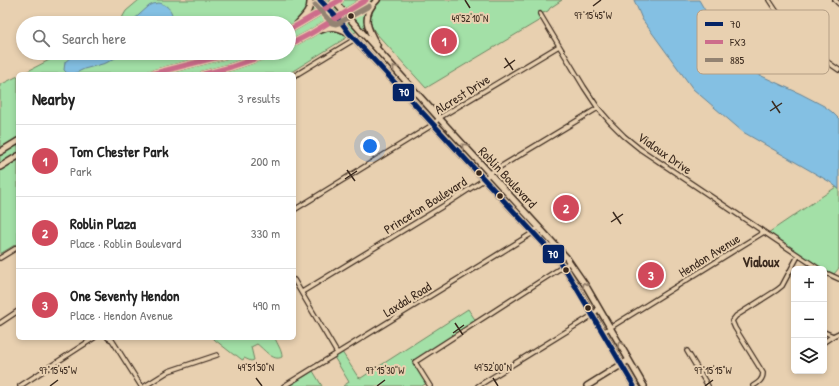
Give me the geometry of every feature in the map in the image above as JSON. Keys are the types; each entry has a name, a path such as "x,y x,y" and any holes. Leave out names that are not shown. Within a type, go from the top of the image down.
{"main road":[{"path":"296,24 310,9 310,0"},
{"name":"Roblin Boulevard","path":"320,0 555,256 563,266 593,315 634,386"},
{"path":"296,41 366,0"},
{"path":"377,0 368,12 367,23 370,33 384,56"},
{"path":"296,26 336,1"},
{"name":"Roblin Boulevard","path":"336,1 344,13 562,251 586,286 644,386"},
{"path":"310,34 329,27 336,27 349,33"},
{"path":"159,72 206,60"},
{"path":"212,72 252,60"},
{"path":"0,152 16,142"},
{"path":"0,167 16,157"},
{"path":"587,386 630,360"}],"street":[{"path":"769,0 776,10"},
{"path":"835,0 839,4"},
{"name":"Vialoux Drive","path":"540,14 598,108 624,136 639,148 814,266"},
{"path":"296,75 355,39"},
{"name":"Alcrest Drive","path":"296,209 434,124 439,118 559,46"},
{"path":"829,63 839,70"},
{"name":"Princeton Boulevard","path":"302,292 441,207 485,179 490,173 598,108"},
{"name":"Laxdal Road","path":"284,386 539,227"},
{"name":"Hendon Avenue","path":"603,332 764,232"},
{"path":"0,258 16,248"},
{"path":"753,386 763,378 763,373 732,321 736,316 782,286 798,256"},
{"path":"430,386 415,362 570,262"},
{"path":"827,273 839,279"},
{"path":"296,283 337,353"},
{"path":"478,386 593,315 599,308"},
{"path":"0,322 16,312"},
{"path":"827,333 833,336"},
{"path":"827,340 839,333"},
{"path":"20,386 91,340"},
{"path":"112,340 141,386"},
{"path":"687,351 708,386"},
{"path":"144,386 169,371 217,355"}],"green space":[{"path":"139,0 562,0 543,13 540,20 426,88 375,32 370,23 291,72 26,72 49,60 296,60 296,16 123,16 126,11"},
{"path":"16,77 16,244 0,254 0,85"},
{"path":"836,187 839,189 839,268 834,274 827,271 827,266 818,266 768,233"},
{"path":"468,309 476,321 413,362 427,383 422,386 343,386 349,382 334,357 342,352 358,377 361,378"},
{"path":"215,340 276,340 282,357 275,358 257,344 251,347 254,360 251,361 244,358 243,360 234,355"},
{"path":"313,371 322,386 289,386"}],"water":[{"path":"634,0 699,0 705,10 697,10 697,74 757,74 801,94 832,112 839,119 839,189 830,182 743,132 693,89 642,19"},
{"path":"153,4 163,4 170,10 172,16 138,16"},
{"path":"67,60 111,60 78,72 66,72 64,70 65,62"}],"transit line":[{"name":"70","path":"320,0 555,256 567,272 634,386"},
{"name":"FX3","path":"296,26 340,0"},
{"name":"FX3","path":"296,41 366,0"},
{"name":"885","path":"315,5 332,23 336,24 369,6"},
{"name":"FX3","path":"159,72 206,60"},
{"name":"FX3","path":"212,72 252,60"}],"place":[{"name":"Tom Chester Park","path":"444,41"},
{"name":"Roblin Plaza","path":"566,208"},
{"name":"One Seventy Hendon","path":"651,275"}],"district":[{"name":"Vialoux","path":"761,261"}]}
